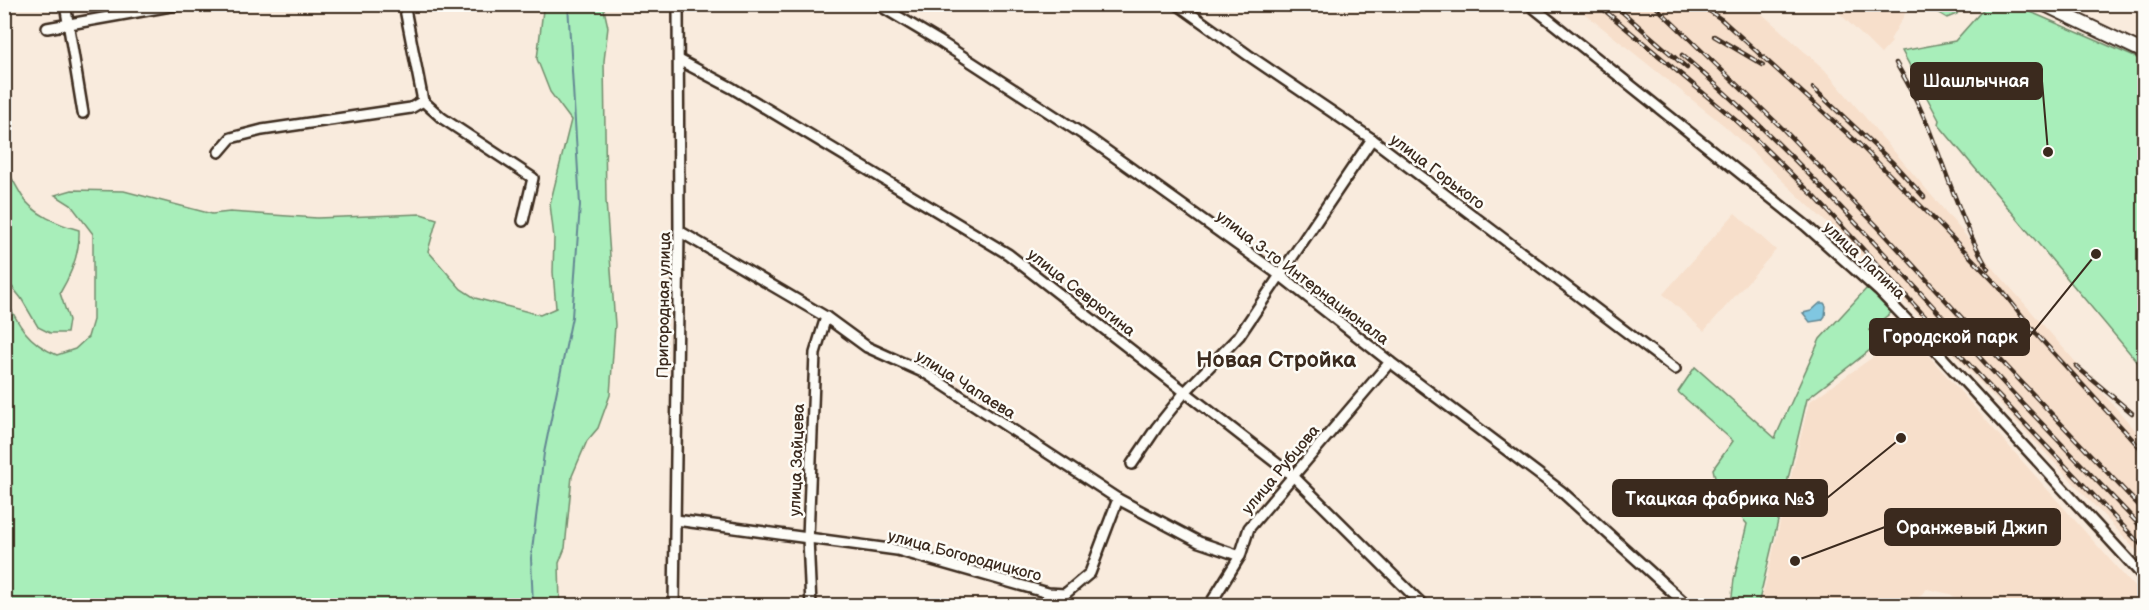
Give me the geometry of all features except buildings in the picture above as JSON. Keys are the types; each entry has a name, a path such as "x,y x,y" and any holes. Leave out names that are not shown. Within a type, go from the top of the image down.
{"main road":[{"path":"2043,4 2145,52"}],"street":[{"path":"65,4 83,113"},
{"path":"47,28 183,4"},
{"path":"404,4 423,101 442,118 533,178 523,221"},
{"name":"Пригородная улица","path":"674,606 679,231 678,4"},
{"name":"улица 3-го Интернационала","path":"877,4 1090,138 1281,276 1390,362 1561,491 1688,606"},
{"name":"улица Горького","path":"1177,4 1372,140 1675,369"},
{"name":"улица Лапина","path":"1529,4 1805,225 1879,291 2145,577"},
{"name":"улица Севрюгина","path":"679,60 742,94 1008,254 1293,476 1424,606"},
{"path":"219,152 231,138 262,130 411,108 423,101"},
{"path":"1132,464 1157,427 1185,392 1239,336 1372,140"},
{"name":"улица Чапаева","path":"679,231 826,316 867,346 927,374 1118,499 1199,543 1240,556"},
{"name":"улица Зайцева","path":"811,606 808,538 814,353 826,316"},
{"name":"улица Рубцова","path":"1209,606 1240,556 1249,528 1390,362"},
{"name":"улица Богородицкого","path":"676,520 897,550 1048,593 1065,594 1090,573 1118,499"}],"shaded area":[{"path":"1574,5 1752,5 1824,69 2144,440 2144,559 1874,268 1726,127"},
{"path":"1831,5 1910,5 1890,40 1892,42 1881,54"},
{"path":"1735,213 1776,250 1704,331 1663,294"},
{"path":"1897,316 1936,364 2144,598 2144,606 1968,606 1950,594 1927,589 1910,605 1760,606 1809,402 1886,348 1876,336"}],"green space":[{"path":"2012,4 2144,61 2144,120 2138,133 2144,137 2144,370 1938,124 1939,120 1902,51 1955,41 1987,5"},
{"path":"541,5 603,5 608,27 604,61 606,201 615,325 610,395 598,428 587,441 572,476 565,548 559,563 560,605 5,605 5,296 25,332 38,345 57,355 75,349 88,337 93,320 93,234 71,205 55,195 72,190 124,191 212,214 230,212 317,218 421,214 437,219 428,251 461,289 475,298 540,315 556,308 553,272 554,238 550,204 571,120 550,92 537,59 543,10"},
{"path":"1936,5 1960,5 1957,14 1947,18 1937,12"},
{"path":"5,167 27,203 40,214 55,222 79,230 74,263 60,293 69,320 67,333 50,333 38,327 21,298 5,278"},
{"path":"1867,288 1892,312 1869,330 1879,343 1807,399 1758,605 1731,605 1734,579 1747,524 1718,491 1713,469 1733,441 1678,392 1695,367 1775,438 1820,339"}],"water":[{"path":"1820,303 1826,306 1825,316 1822,320 1810,322 1803,313 1811,311"}],"waterway":[{"path":"533,606 531,558 544,453 572,317 580,205 568,4"}],"railway":[{"path":"1597,4 1739,123 1815,197 1988,385 2144,548"},
{"path":"1613,4 1687,68"},
{"path":"1653,4 1784,130 1878,227 2144,511"},
{"path":"1699,4 1721,19 1860,145 1935,220 1999,287 2038,336 2144,452"},
{"path":"1714,36 1763,65"},
{"path":"1682,55 1805,170 2144,530"},
{"path":"1896,63 1922,111 1965,223 1988,269"},
{"path":"1813,88 1893,163 1924,197"},
{"path":"2076,366 2132,413"}],"place":[{"name":"Шашлычная","path":"2048,152"},
{"name":"Городской парк","path":"2096,254"},
{"name":"Ткацкая фабрика №3","path":"1901,438"},
{"name":"Оранжевый Джип","path":"1795,561"}],"district":[{"name":"Новая Стройка","path":"1276,359"}]}
